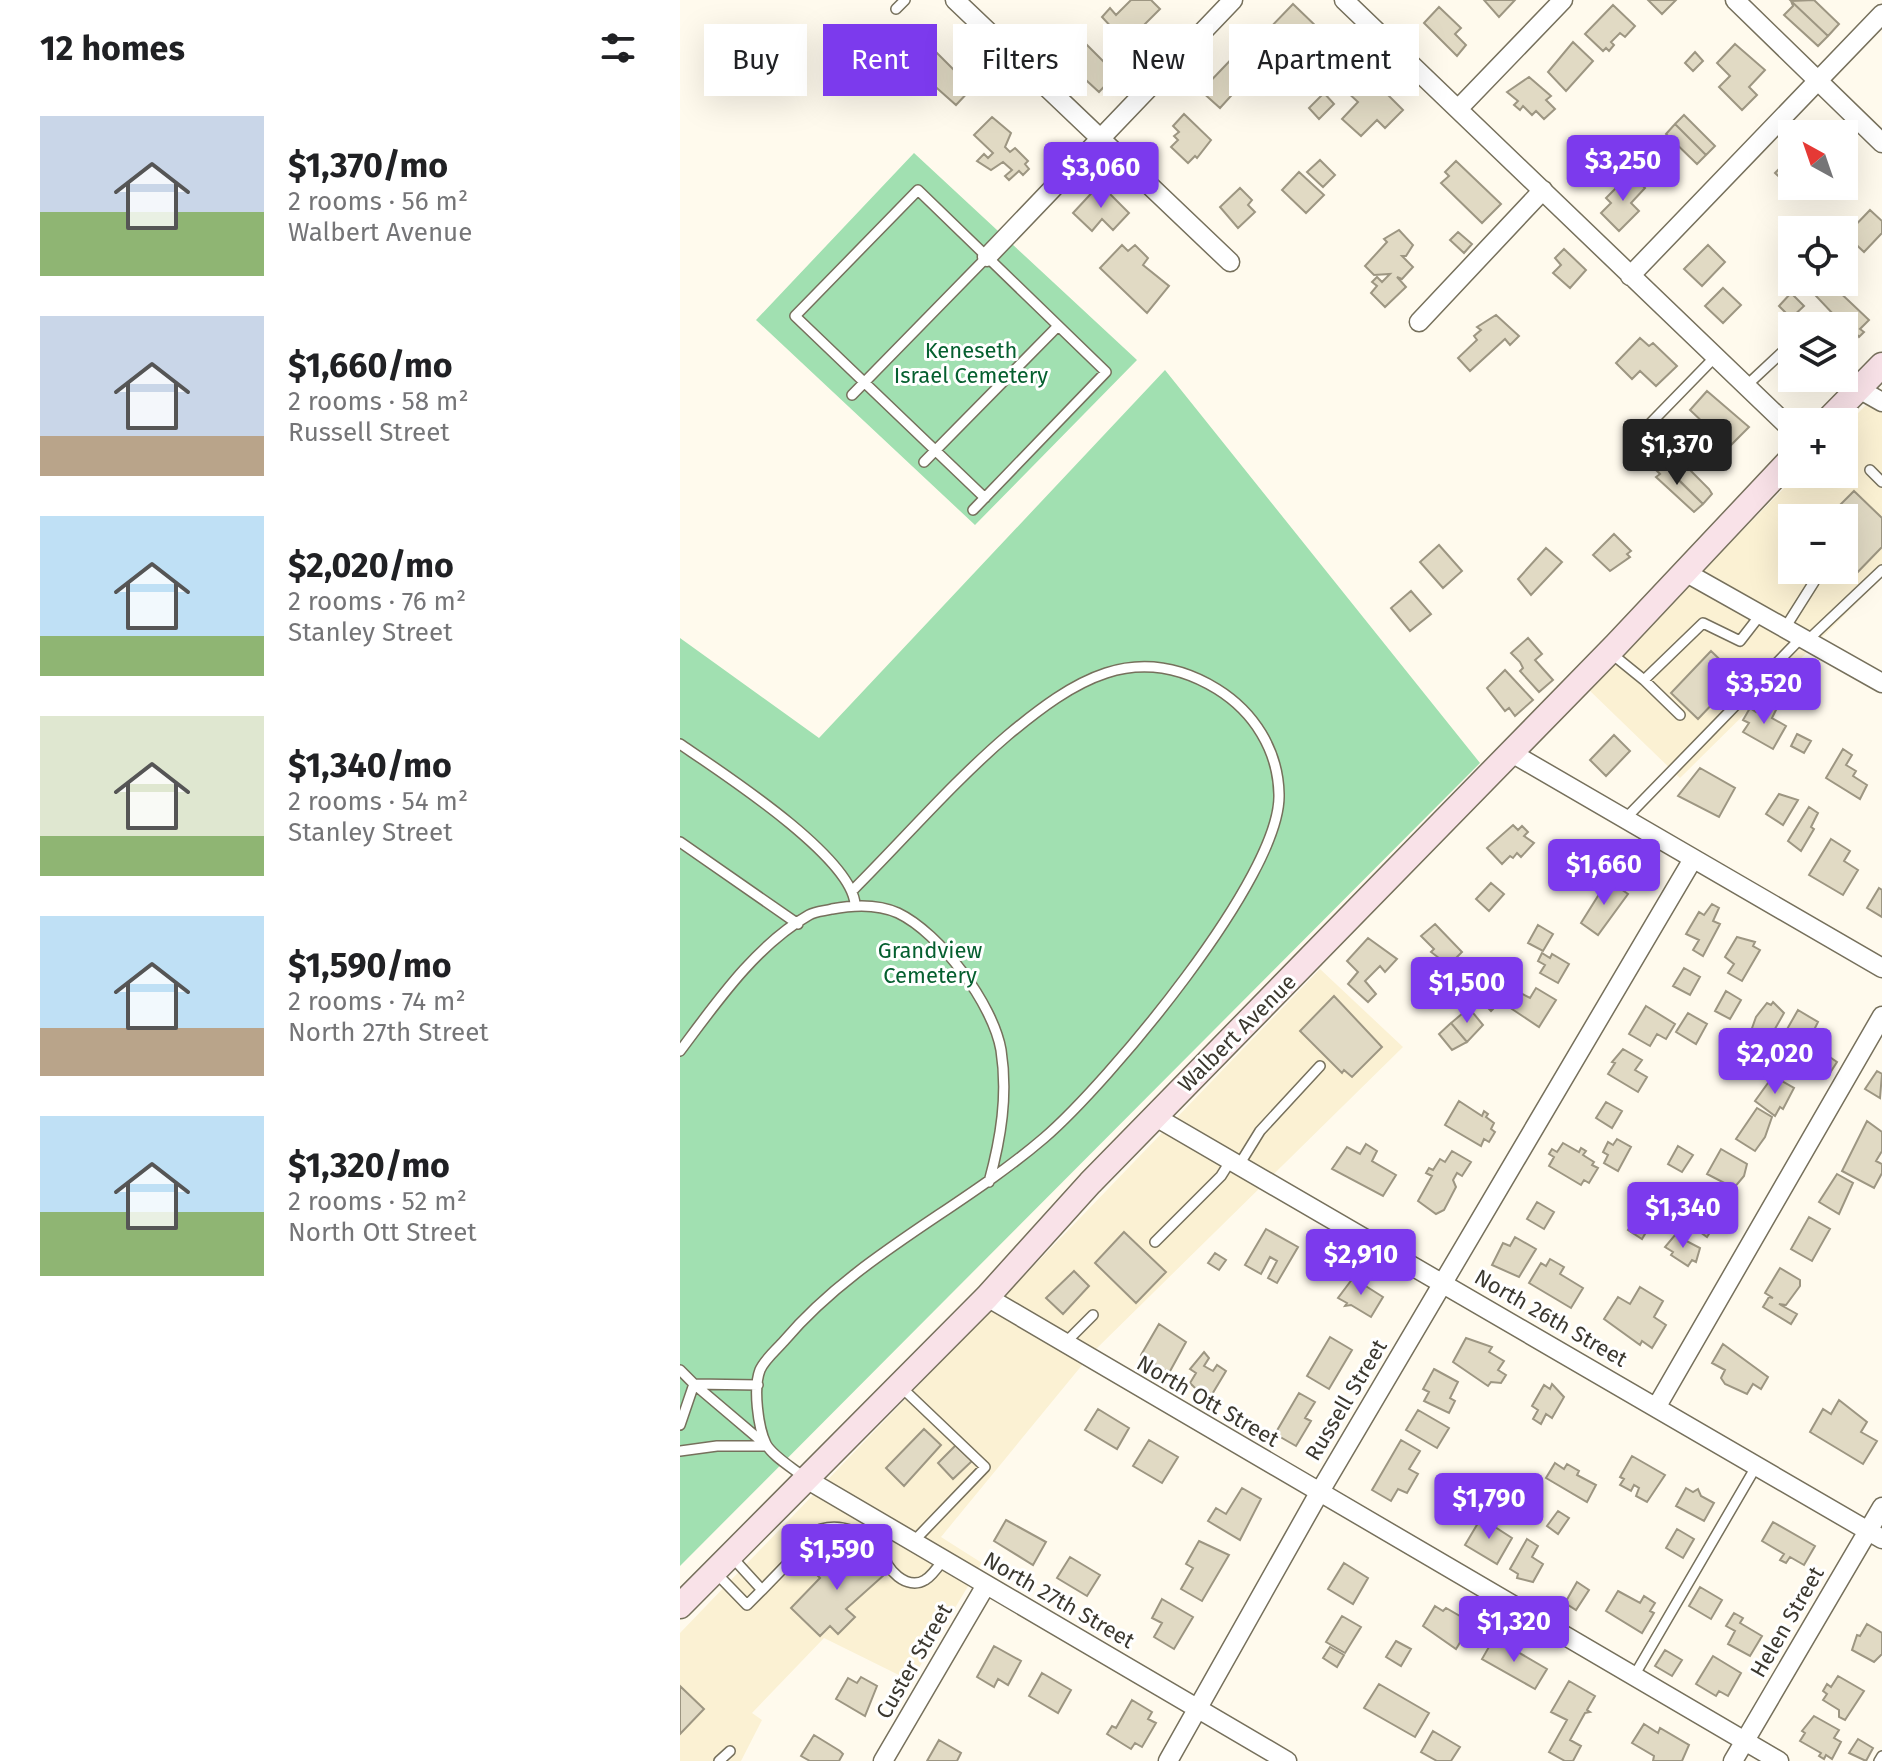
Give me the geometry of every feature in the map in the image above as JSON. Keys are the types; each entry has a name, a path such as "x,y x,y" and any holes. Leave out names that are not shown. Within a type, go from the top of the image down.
{"main road":[{"path":"1840,408 1882,365"},
{"name":"Walbert Avenue","path":"680,1606 987,1297 1154,1116 1609,652 1778,473"}],"street":[{"path":"955,0 1230,262"},
{"path":"987,257 1233,0"},
{"path":"1344,0 1778,417"},
{"path":"1459,108 1563,0"},
{"path":"1735,0 1882,143"},
{"path":"1630,276 1882,14"},
{"path":"1419,322 1543,190"},
{"path":"1859,389 1882,402"},
{"path":"1685,572 1882,683"},
{"path":"1510,752 1882,968"},
{"name":"Russell Street","path":"1168,1761 1319,1493 1693,859"},
{"path":"1657,1406 1882,1016"},
{"name":"North 26th Street","path":"1154,1116 1875,1535"},
{"name":"North Ott Street","path":"987,1297 1779,1761"},
{"name":"North 27th Street","path":"808,1480 1287,1761"},
{"name":"Helen Street","path":"1733,1761 1875,1535 1882,1507"},
{"name":"Custer Street","path":"883,1761 986,1585"}],"lane":[{"path":"896,9 905,0"},
{"path":"973,510 985,498 1106,372 918,190 795,316 985,498"},
{"path":"852,395 987,257"},
{"path":"924,462 1058,326"},
{"path":"1746,386 1778,356"},
{"path":"1640,434 1715,357"},
{"path":"1870,470 1882,482"},
{"path":"1625,819 1805,639 1882,570"},
{"path":"1785,628 1813,584"},
{"path":"1644,680 1703,623 1740,641 1761,614"},
{"path":"1609,652 1680,715"},
{"path":"767,1446 758,1385 760,1368 797,1324 861,1266 989,1183 1047,1135 1117,1065 1210,943 1270,840 1280,796 1272,752 1250,714 1217,689 1176,669 1128,666 1087,677 1044,705 999,743 854,889"},
{"path":"680,744 765,803 800,832 854,889 855,904"},
{"path":"680,842 798,924"},
{"path":"680,1051 764,949 811,914 855,904 896,912 926,932 954,961 982,1003 1000,1047 1004,1089 1000,1140 989,1183"},
{"path":"1155,1242 1235,1162 1320,1066"},
{"path":"1064,1344 1093,1315"},
{"path":"680,1370 808,1480"},
{"path":"694,1384 758,1385"},
{"path":"680,1425 694,1384"},
{"path":"900,1386 985,1467 912,1543"},
{"path":"680,1451 717,1446 767,1446"},
{"path":"1634,1677 1757,1465"},
{"path":"723,1564 747,1605 821,1529 834,1525 846,1527 883,1552 884,1563 903,1581 915,1584 927,1580 943,1560"},
{"path":"723,1564 762,1590"},
{"path":"719,1761 730,1751"}],"shaded area":[{"path":"1882,389 1882,578 1680,778 1587,688 1784,488 1858,488 1858,413"},
{"path":"1320,969 1403,1047 1092,1353 941,1537 982,1563 911,1681 824,1638 752,1713 762,1720 741,1761 680,1761 680,1633"}],"green space":[{"name":"Keneseth Israel Cemetery","path":"914,153 1137,360 975,525 756,320"},
{"name":"Grandview Cemetery","path":"1165,370 1480,763 680,1566 680,638 819,738"}],"building":[{"path":"1131,0 1151,0 1160,9 1145,24 1108,24 1102,17 1110,8 1116,15"},
{"path":"1484,0 1515,0 1499,17"},
{"path":"1648,0 1676,0 1662,14"},
{"path":"1814,0 1839,24 1828,36 1791,1"},
{"path":"1791,1 1828,36 1818,46 1784,15 1793,6"},
{"path":"1293,4 1314,24 1274,24"},
{"path":"1613,5 1635,26 1625,37 1620,33 1611,42 1614,45 1609,51 1606,48 1603,51 1585,34"},
{"path":"1439,7 1461,28 1455,34 1466,45 1457,56 1424,23"},
{"path":"1573,42 1593,61 1566,91 1548,72"},
{"path":"1735,44 1765,70 1749,87 1757,95 1742,110 1719,87 1730,76 1717,63"},
{"path":"1087,45 1103,61 1103,88 1099,92 1087,81"},
{"path":"1695,52 1703,61 1693,71 1685,63"},
{"path":"937,53 953,69 953,96 964,96 956,105 937,88"},
{"path":"1229,62 1231,96 1220,108 1207,96 1213,96 1213,78"},
{"path":"1529,77 1551,96 1546,100 1555,109 1544,119 1536,111 1532,115 1523,106 1520,110 1514,105 1518,101 1507,92"},
{"path":"1321,96 1327,96 1334,104 1319,119 1309,108"},
{"path":"1352,96 1389,96 1403,110 1385,128 1377,120 1361,136 1342,119 1358,102"},
{"path":"1184,114 1211,140 1197,158 1195,156 1188,163 1171,147 1178,140 1174,136 1179,132 1173,126"},
{"path":"1684,115 1715,146 1706,155 1675,124"},
{"path":"992,117 1011,133 1005,147 1010,152 1015,148 1028,161 1025,164 1029,169 1023,175 1019,171 1009,180 1005,176 1012,170 1003,162 991,170 977,161 984,154 988,158 993,153 974,135"},
{"path":"1675,124 1706,155 1697,164 1666,134"},
{"path":"1320,160 1335,175 1323,187 1307,172"},
{"path":"1456,161 1501,204 1482,223 1441,183 1449,176 1445,172"},
{"path":"1299,172 1324,195 1306,213 1282,190"},
{"path":"1630,174 1645,188 1631,203 1639,211 1619,231 1601,213 1611,203 1606,198"},
{"path":"1100,184 1129,213 1113,230 1102,219 1092,231 1073,213"},
{"path":"1240,188 1252,200 1248,205 1255,212 1238,228 1220,207"},
{"path":"1870,210 1882,221 1882,233 1864,252 1858,246 1858,222"},
{"path":"1399,230 1413,245 1406,256 1402,256 1413,267 1402,279 1397,277 1406,287 1385,307 1371,293 1377,286 1372,282 1377,277 1382,282 1390,274 1374,275 1365,266 1387,242 1384,239"},
{"path":"1458,232 1472,244 1464,253 1450,240"},
{"path":"1122,245 1128,251 1135,245 1148,258 1143,265 1169,286 1147,313 1100,268"},
{"path":"1708,245 1725,262 1702,286 1684,269"},
{"path":"1564,249 1586,270 1570,288 1553,273 1561,265 1555,258"},
{"path":"1723,288 1741,305 1723,323 1705,306"},
{"path":"1788,296 1794,296 1804,306 1798,312 1785,312 1779,306"},
{"path":"1816,296 1844,296 1869,320 1860,329 1864,332 1859,337 1858,312 1831,312"},
{"path":"1496,315 1519,336 1510,345 1505,339 1470,371 1458,358 1477,340 1474,336 1481,330 1477,327"},
{"path":"1640,338 1649,346 1653,343 1677,366 1656,386 1640,371 1632,379 1616,363"},
{"path":"1707,391 1749,427 1729,447 1690,410"},
{"path":"1658,434 1669,444 1656,458 1644,446"},
{"path":"1658,460 1703,504 1694,512 1656,477 1660,474 1652,466"},
{"path":"1671,461 1676,466 1681,461 1709,489 1712,494 1703,504 1666,467"},
{"path":"1854,491 1882,518 1882,547 1858,572 1858,504 1841,504"},
{"path":"1614,534 1631,551 1627,554 1630,557 1610,571 1593,555"},
{"path":"1439,545 1462,571 1443,588 1420,562"},
{"path":"1546,548 1562,562 1531,595 1518,579"},
{"path":"1411,591 1431,614 1410,631 1391,608"},
{"path":"1528,638 1542,654 1535,660 1553,680 1539,692 1520,671 1523,668 1520,662 1511,653"},
{"path":"1711,651 1738,677 1698,719 1671,693"},
{"path":"1505,670 1533,700 1515,716 1509,708 1505,711 1487,688"},
{"path":"1762,702 1776,710 1772,718 1786,726 1773,749 1743,732 1749,723 1743,720 1750,708 1756,712"},
{"path":"1797,734 1811,741 1804,753 1791,746"},
{"path":"1614,735 1630,751 1606,776 1590,760"},
{"path":"1843,749 1852,755 1846,765 1856,771 1853,776 1867,785 1860,799 1826,778"},
{"path":"1700,768 1735,788 1719,817 1678,796"},
{"path":"1779,794 1798,800 1783,825 1766,814"},
{"path":"1809,807 1818,813 1811,827 1814,829 1801,851 1788,841"},
{"path":"1513,825 1518,830 1522,826 1528,832 1524,836 1534,843 1521,857 1517,853 1502,864 1487,848"},
{"path":"1831,839 1850,851 1844,861 1858,870 1843,895 1809,875"},
{"path":"1608,880 1628,894 1598,935 1581,923"},
{"path":"1491,883 1504,894 1489,911 1476,899"},
{"path":"1879,888 1882,890 1882,917 1867,908"},
{"path":"1712,904 1719,908 1713,921 1720,924 1703,956 1693,950 1699,940 1686,934 1699,912 1704,915"},
{"path":"1435,924 1462,952 1456,958 1463,965 1456,971 1431,952 1434,949 1421,936"},
{"path":"1538,925 1553,934 1543,951 1528,943"},
{"path":"1737,937 1755,942 1753,946 1760,950 1742,981 1728,973 1734,964 1725,957"},
{"path":"1368,938 1397,959 1385,972 1380,966 1365,981 1376,994 1368,1002 1348,984 1358,972 1347,961"},
{"path":"1542,953 1550,958 1552,954 1569,964 1558,983 1540,973 1545,965 1538,961"},
{"path":"1684,968 1700,977 1690,995 1673,986"},
{"path":"1490,980 1506,996 1491,1011 1475,994"},
{"path":"1536,988 1556,1000 1539,1027 1506,1005 1515,990 1530,998"},
{"path":"1726,991 1741,1000 1730,1019 1715,1011"},
{"path":"1334,996 1382,1047 1352,1077 1344,1070 1342,1073 1300,1031"},
{"path":"1773,1002 1784,1013 1768,1041 1751,1031 1756,1017 1767,1003 1771,1005"},
{"path":"1646,1006 1675,1024 1666,1039 1657,1034 1650,1046 1629,1034"},
{"path":"1469,1008 1483,1025 1467,1042 1451,1023"},
{"path":"1798,1010 1818,1022 1800,1058 1778,1045"},
{"path":"1688,1013 1707,1024 1696,1044 1676,1032"},
{"path":"1451,1023 1467,1042 1452,1050 1439,1034"},
{"path":"1623,1049 1642,1060 1635,1070 1647,1077 1638,1092 1608,1074 1615,1063 1612,1062"},
{"path":"1821,1051 1837,1062 1828,1076 1811,1064"},
{"path":"1877,1071 1882,1074 1880,1098 1865,1089"},
{"path":"1773,1076 1794,1088 1783,1109 1780,1107 1775,1116 1755,1101"},
{"path":"1459,1101 1482,1116 1484,1111 1488,1114 1486,1117 1494,1123 1491,1129 1495,1132 1489,1142 1484,1139 1481,1146 1445,1125"},
{"path":"1606,1102 1622,1111 1612,1128 1596,1118"},
{"path":"1757,1108 1772,1117 1765,1137 1755,1151 1736,1139"},
{"path":"1867,1121 1882,1132 1882,1151 1876,1161 1882,1164 1882,1173 1874,1188 1842,1171"},
{"path":"1617,1139 1631,1147 1618,1171 1604,1163 1608,1155 1603,1152 1608,1142 1613,1145"},
{"path":"1563,1143 1579,1152 1581,1148 1586,1151 1583,1155 1598,1168 1589,1183 1584,1180 1581,1185 1549,1166 1554,1157 1549,1154 1552,1149 1557,1152"},
{"path":"1366,1144 1377,1151 1372,1161 1396,1175 1383,1196 1332,1169 1347,1147 1360,1154"},
{"path":"1678,1146 1693,1155 1682,1172 1668,1164"},
{"path":"1721,1149 1747,1164 1744,1176 1734,1188 1707,1174"},
{"path":"1452,1151 1471,1162 1462,1176 1457,1173 1453,1180 1456,1187 1444,1210 1436,1214 1418,1201 1432,1176 1426,1173 1429,1168 1433,1170 1440,1159 1445,1162"},
{"path":"1837,1174 1853,1183 1839,1214 1819,1202"},
{"path":"1695,1194 1705,1200 1707,1196 1726,1207 1707,1237 1675,1214 1685,1198 1691,1201"},
{"path":"1537,1202 1554,1212 1544,1229 1527,1219"},
{"path":"1638,1214 1652,1222 1642,1239 1628,1230"},
{"path":"1809,1217 1830,1229 1812,1261 1791,1249"},
{"path":"1266,1229 1298,1247 1277,1283 1268,1278 1277,1261 1270,1257 1261,1274 1245,1265"},
{"path":"1124,1232 1166,1272 1136,1303 1095,1263"},
{"path":"1675,1235 1700,1248 1696,1262 1692,1260 1688,1266 1671,1255 1673,1252 1665,1247"},
{"path":"1515,1237 1536,1249 1519,1277 1492,1265 1503,1243 1510,1246"},
{"path":"1215,1253 1226,1260 1219,1270 1208,1263"},
{"path":"1550,1259 1564,1267 1560,1274 1583,1288 1571,1308 1529,1283 1541,1263 1546,1266"},
{"path":"1780,1268 1800,1280 1800,1286 1786,1305 1779,1304 1797,1314 1791,1324 1763,1307 1769,1297 1773,1298 1765,1293"},
{"path":"1074,1271 1089,1286 1063,1314 1046,1298"},
{"path":"1353,1278 1383,1297 1371,1317 1351,1305 1345,1306 1347,1303 1338,1298"},
{"path":"1640,1287 1663,1301 1654,1317 1666,1325 1652,1348 1642,1341 1640,1345 1604,1319 1618,1297 1630,1304"},
{"path":"1159,1324 1186,1342 1169,1373 1141,1355"},
{"path":"1330,1337 1352,1350 1329,1389 1307,1376"},
{"path":"1466,1338 1492,1347 1489,1352 1504,1361 1498,1370 1506,1375 1501,1383 1491,1382 1488,1386 1453,1362"},
{"path":"1723,1344 1768,1377 1761,1389 1753,1384 1747,1394 1725,1384 1721,1378 1725,1370 1712,1363"},
{"path":"1204,1352 1209,1358 1204,1366 1213,1371 1217,1365 1226,1371 1211,1396 1199,1392 1190,1383 1196,1373 1190,1369"},
{"path":"1434,1369 1458,1382 1450,1398 1455,1401 1449,1413 1424,1401 1429,1392 1423,1389"},
{"path":"1552,1384 1564,1397 1552,1418 1546,1414 1541,1424 1533,1419 1538,1410 1532,1406 1544,1385 1550,1389"},
{"path":"1299,1393 1315,1402 1305,1418 1311,1421 1296,1446 1275,1434"},
{"path":"1839,1400 1867,1422 1861,1432 1877,1441 1863,1464 1810,1432 1823,1409 1831,1414"},
{"path":"1098,1409 1129,1428 1117,1449 1085,1430"},
{"path":"1418,1410 1449,1428 1437,1448 1406,1430"},
{"path":"924,1429 941,1445 904,1486 886,1468"},
{"path":"1149,1440 1178,1457 1162,1483 1133,1466"},
{"path":"1401,1440 1420,1451 1409,1469 1418,1474 1407,1493 1398,1489 1391,1501 1372,1490"},
{"path":"956,1445 972,1461 953,1479 938,1463"},
{"path":"1632,1456 1665,1475 1647,1502 1636,1496 1639,1488 1634,1485 1631,1491 1620,1485 1624,1479 1620,1477"},
{"path":"1555,1463 1564,1469 1567,1464 1579,1471 1577,1475 1596,1485 1587,1502 1546,1478"},
{"path":"1242,1488 1261,1499 1240,1540 1208,1521 1216,1508 1226,1514"},
{"path":"1686,1488 1693,1492 1698,1489 1701,1496 1714,1503 1704,1521 1676,1506"},
{"path":"1558,1511 1569,1518 1558,1534 1547,1526"},
{"path":"1481,1518 1512,1538 1497,1564 1465,1545"},
{"path":"1006,1520 1046,1542 1033,1565 994,1541"},
{"path":"1773,1522 1815,1546 1804,1565 1790,1557 1786,1563 1780,1560 1784,1554 1762,1541"},
{"path":"1677,1529 1694,1539 1683,1558 1666,1548"},
{"path":"1527,1539 1538,1546 1532,1557 1543,1564 1533,1582 1517,1578 1518,1574 1510,1569"},
{"path":"1199,1541 1229,1555 1202,1601 1181,1589 1193,1568 1186,1564"},
{"path":"853,1544 884,1575 846,1609 855,1617 838,1634 830,1626 820,1636 791,1608 820,1578 817,1575 827,1565 832,1570 832,1565"},
{"path":"1070,1557 1100,1575 1087,1596 1057,1578"},
{"path":"1344,1563 1368,1578 1353,1604 1328,1589"},
{"path":"1577,1582 1589,1590 1576,1610 1565,1603"},
{"path":"1700,1587 1722,1600 1711,1619 1689,1606"},
{"path":"1618,1591 1640,1603 1644,1596 1655,1603 1650,1611 1654,1613 1642,1633 1606,1611"},
{"path":"1162,1599 1193,1617 1174,1649 1154,1637 1162,1623 1152,1618"},
{"path":"1435,1606 1443,1611 1446,1608 1472,1623 1456,1649 1423,1626"},
{"path":"1734,1613 1743,1618 1740,1623 1762,1636 1750,1656 1728,1644 1735,1631 1726,1626"},
{"path":"1342,1616 1361,1627 1345,1653 1326,1642"},
{"path":"1867,1624 1882,1633 1882,1654 1874,1662 1852,1650 1857,1635 1860,1636"},
{"path":"1494,1638 1547,1669 1535,1689 1482,1659"},
{"path":"1396,1641 1411,1649 1401,1666 1386,1657"},
{"path":"994,1646 1021,1661 1008,1685 998,1679 994,1687 977,1677"},
{"path":"1330,1647 1344,1655 1337,1667 1323,1658"},
{"path":"1665,1650 1682,1660 1672,1676 1655,1666"},
{"path":"1713,1656 1741,1673 1728,1696 1719,1691 1716,1696 1696,1684"},
{"path":"1042,1673 1071,1690 1058,1713 1029,1696"},
{"path":"1838,1676 1864,1691 1845,1720 1839,1717 1839,1710 1823,1700 1827,1694 1823,1691 1827,1684 1831,1687"},
{"path":"861,1677 877,1686 865,1716 836,1699 848,1678 857,1683"},
{"path":"1569,1681 1595,1696 1587,1710 1590,1712 1585,1713 1570,1740 1581,1746 1573,1761 1565,1761 1549,1752 1567,1720 1551,1712"},
{"path":"1379,1684 1429,1713 1415,1737 1364,1708"},
{"path":"680,1686 704,1709 680,1734"},
{"path":"1132,1700 1152,1712 1148,1719 1156,1723 1142,1747 1135,1743 1131,1749 1107,1734 1112,1726 1116,1728"},
{"path":"1814,1716 1839,1730 1834,1738 1841,1742 1832,1759 1826,1755 1824,1759 1819,1756 1821,1753 1800,1741 1805,1733 1802,1731"},
{"path":"1644,1724 1658,1733 1660,1728 1689,1745 1682,1761 1653,1761 1654,1756 1632,1743"},
{"path":"1433,1731 1460,1747 1451,1761 1437,1761 1421,1752"},
{"path":"814,1735 843,1754 839,1761 810,1761 801,1756"},
{"path":"1858,1739 1873,1748 1866,1761 1849,1753"},
{"path":"939,1740 961,1753 957,1761 927,1761"}]}
